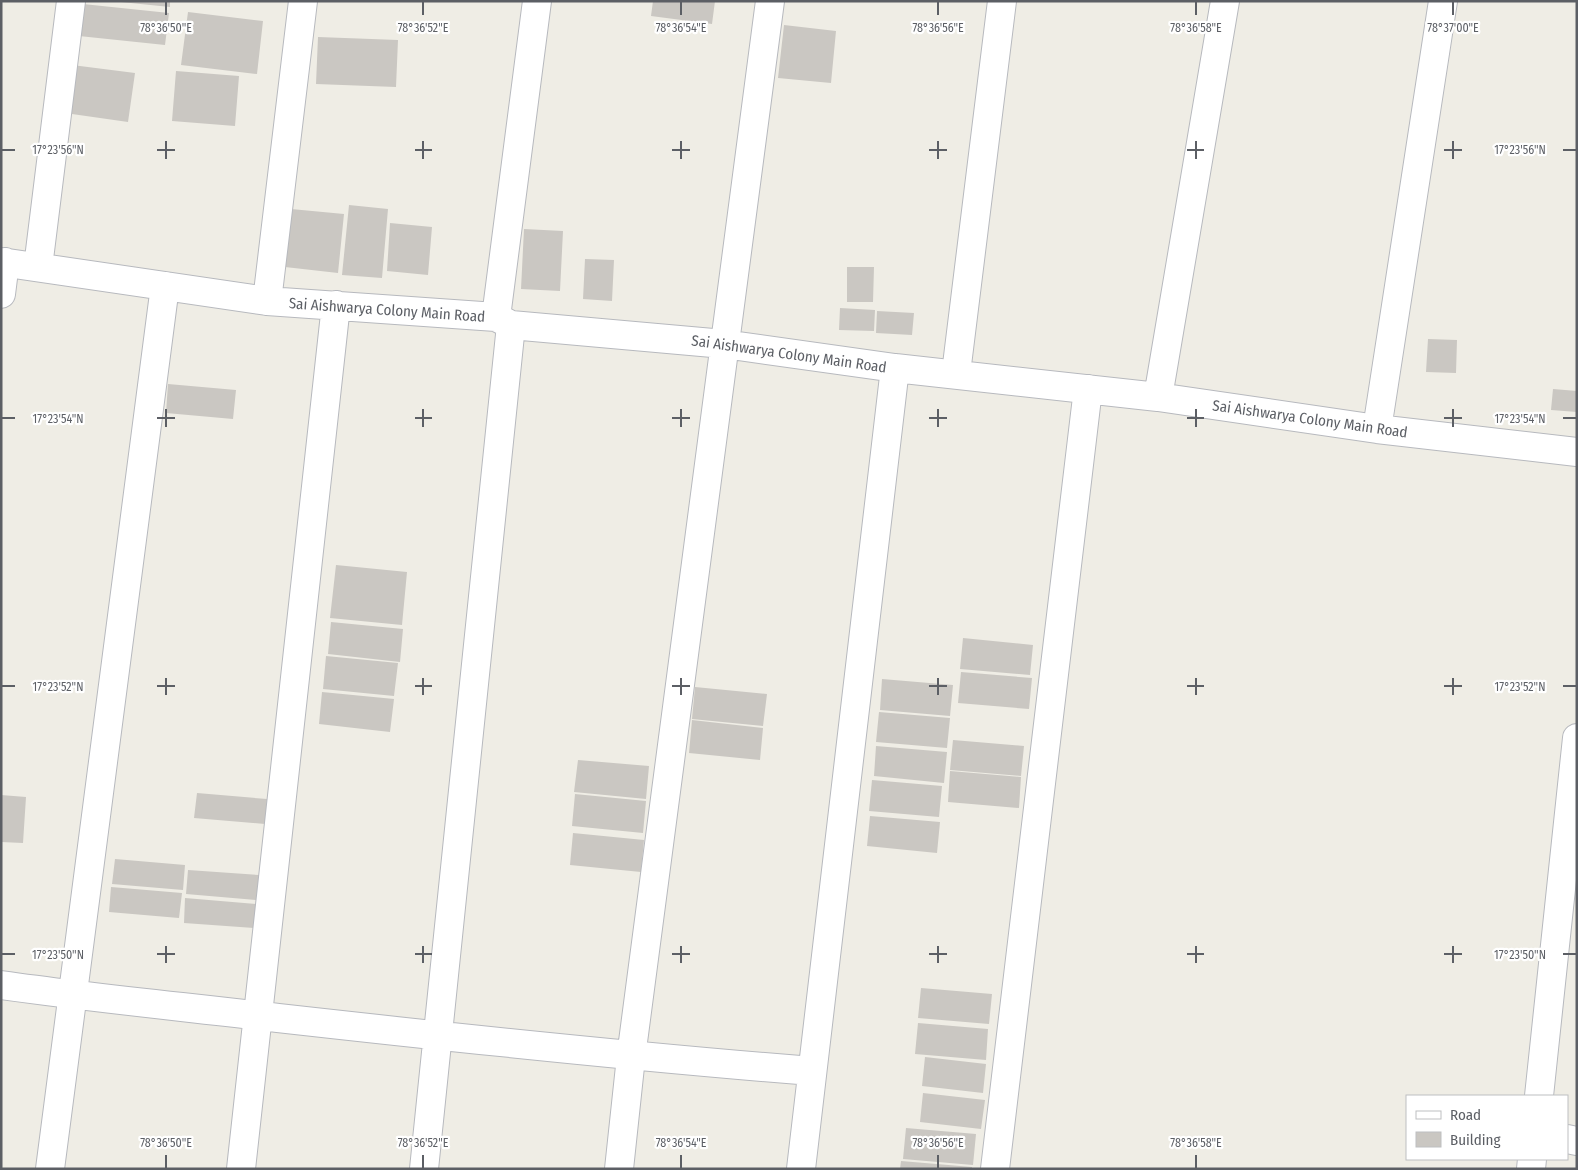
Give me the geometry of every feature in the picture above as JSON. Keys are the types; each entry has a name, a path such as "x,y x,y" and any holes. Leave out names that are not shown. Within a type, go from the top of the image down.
{"street":[{"path":"38,267 71,1"},
{"path":"266,301 303,1"},
{"path":"424,1169 439,1036 504,321 537,1"},
{"path":"619,1169 631,1057 770,1"},
{"path":"956,374 1002,1"},
{"path":"1158,397 1225,1"},
{"path":"1377,429 1443,1"},
{"path":"1,294 3,262"},
{"name":"Sai Aishwarya Colony Main Road","path":"3,262 266,301 336,305 724,344 895,368 1158,397 1377,429 1577,452"},
{"path":"50,1169 165,286"},
{"path":"241,1169 336,305"},
{"path":"801,1169 895,368"},
{"path":"996,1169 1088,389"},
{"path":"1540,1095 1577,738"},
{"path":"1,985 72,995 631,1057 812,1071"}],"building":[{"path":"111,1 170,1 170,7"},
{"path":"653,1 715,1 712,24 651,16"},
{"path":"83,4 169,13 165,45 79,36"},
{"path":"188,12 263,21 257,74 181,65"},
{"path":"784,25 836,31 831,83 778,78"},
{"path":"318,37 398,40 396,87 316,84"},
{"path":"72,65 135,73 128,122 65,113"},
{"path":"176,71 239,76 235,126 172,121"},
{"path":"349,205 388,209 382,278 342,275"},
{"path":"291,209 344,214 338,273 285,267"},
{"path":"390,223 432,227 428,275 387,271"},
{"path":"524,229 563,231 560,291 521,289"},
{"path":"585,259 614,260 612,301 583,299"},
{"path":"847,267 874,267 873,302 847,302"},
{"path":"840,308 875,310 874,331 839,330"},
{"path":"877,311 914,313 912,335 876,333"},
{"path":"1428,339 1457,340 1456,373 1426,372"},
{"path":"168,384 236,390 233,419 166,413"},
{"path":"1553,389 1577,391 1577,412 1551,410"},
{"path":"336,565 407,572 402,625 330,618"},
{"path":"331,622 403,629 400,662 328,654"},
{"path":"963,638 1033,645 1030,675 960,669"},
{"path":"326,656 398,663 394,696 323,689"},
{"path":"961,672 1032,678 1029,709 958,703"},
{"path":"882,679 953,685 950,716 880,710"},
{"path":"695,687 767,694 763,726 692,719"},
{"path":"322,692 394,699 390,732 319,724"},
{"path":"879,712 950,718 947,748 876,742"},
{"path":"692,720 763,728 760,760 689,753"},
{"path":"953,740 1024,746 1021,776 950,770"},
{"path":"876,746 947,752 944,783 874,776"},
{"path":"578,760 649,766 646,799 574,792"},
{"path":"950,771 1021,777 1019,808 948,802"},
{"path":"872,780 942,786 939,817 869,811"},
{"path":"197,793 267,799 265,824 194,818"},
{"path":"575,794 646,801 643,833 572,826"},
{"path":"1,795 26,797 23,843 1,842"},
{"path":"870,816 940,822 937,853 867,846"},
{"path":"573,833 644,840 641,872 570,865"},
{"path":"115,859 185,865 183,890 112,884"},
{"path":"188,870 259,875 256,900 186,894"},
{"path":"111,887 182,893 179,918 109,912"},
{"path":"185,898 256,904 254,928 184,923"},
{"path":"921,988 992,994 989,1024 918,1018"},
{"path":"918,1023 988,1029 986,1060 915,1054"},
{"path":"925,1057 986,1064 983,1093 922,1086"},
{"path":"923,1093 985,1100 981,1129 920,1122"},
{"path":"906,1128 976,1134 973,1165 903,1159"},
{"path":"901,1161 972,1167 972,1169 900,1169"}]}
